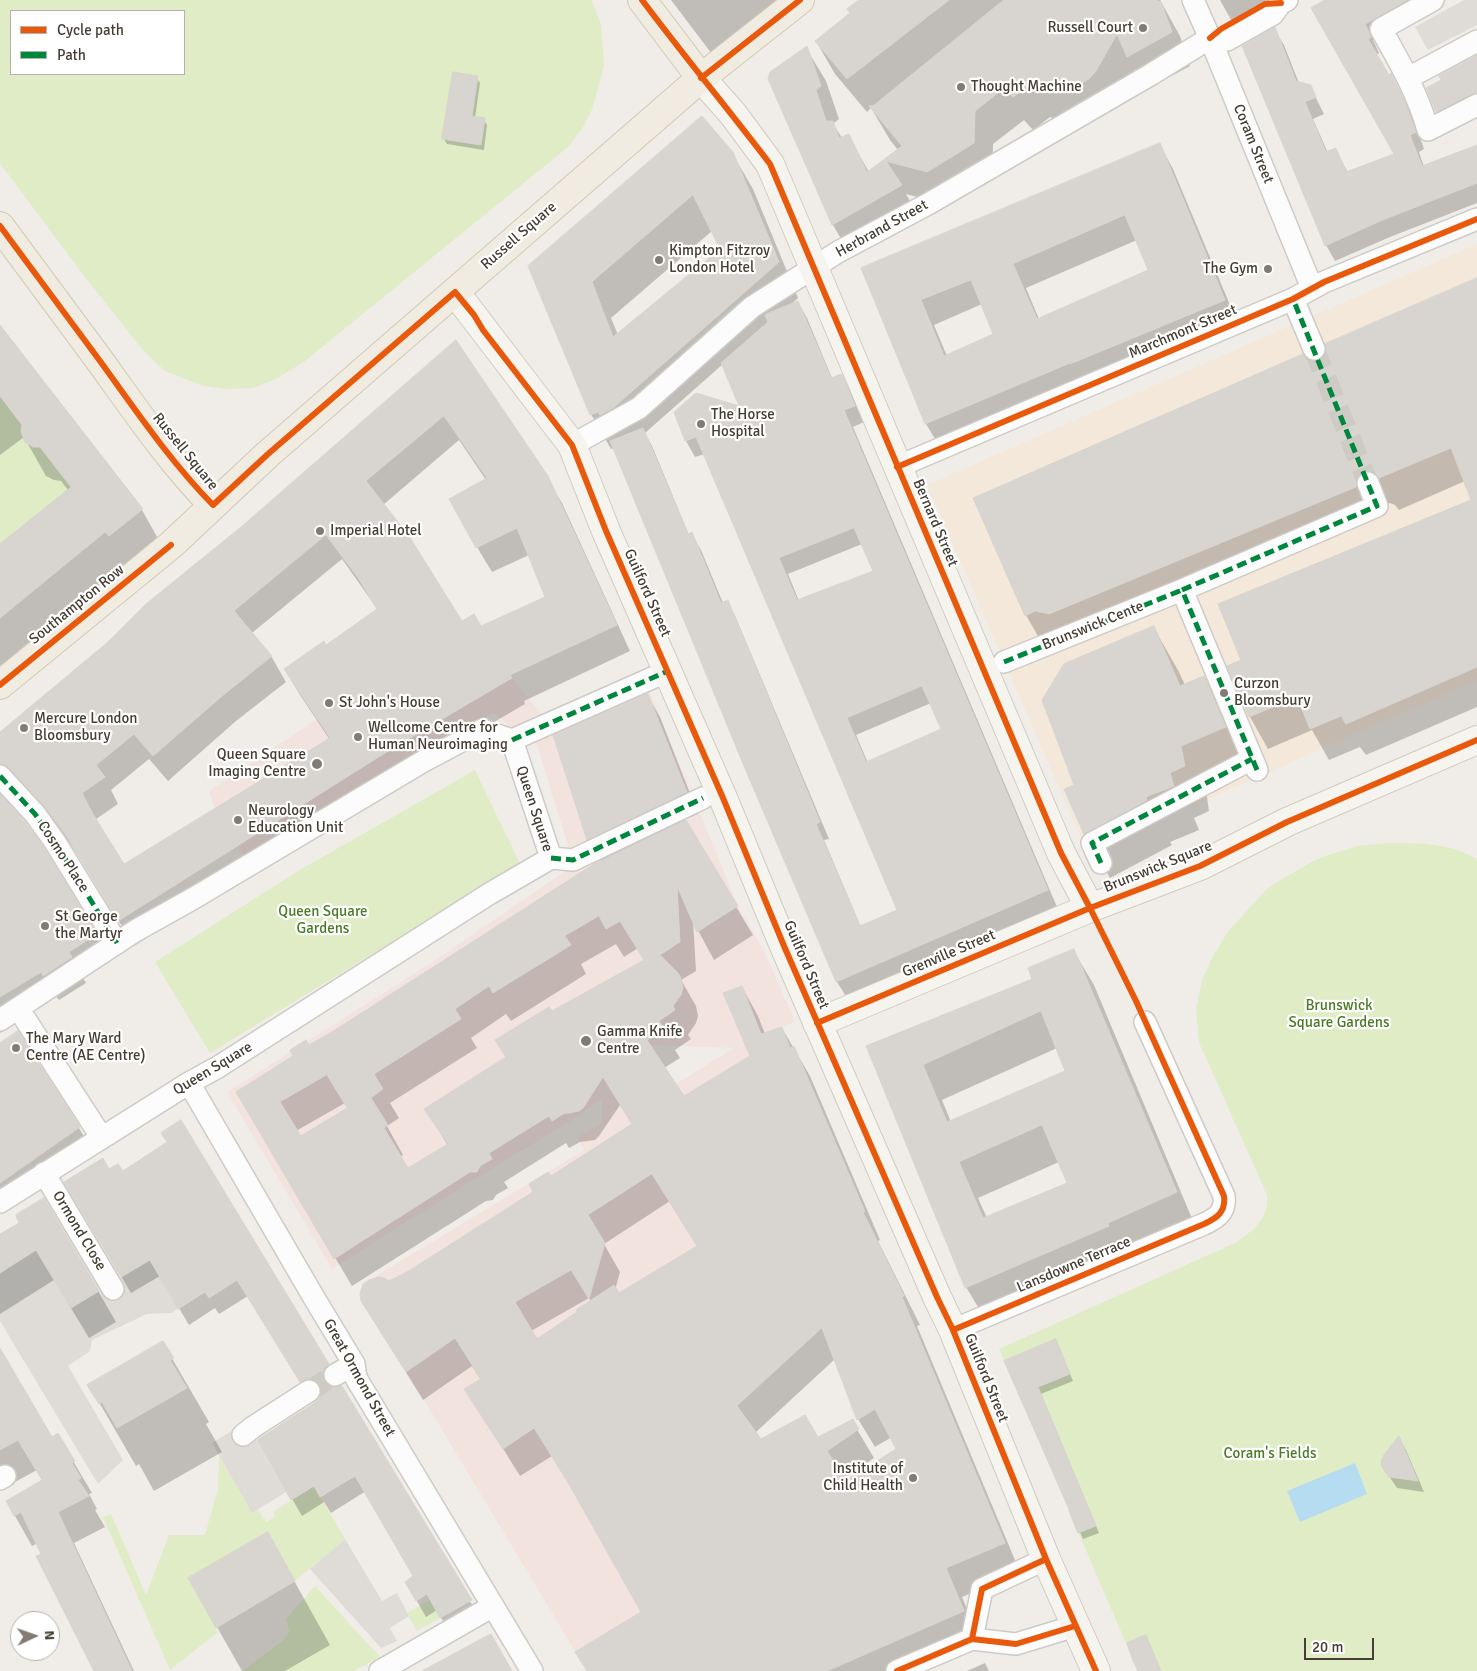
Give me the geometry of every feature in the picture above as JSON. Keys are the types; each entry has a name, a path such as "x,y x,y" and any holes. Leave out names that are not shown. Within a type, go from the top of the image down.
{"main road":[{"path":"642,0 701,78"},
{"name":"Russell Square","path":"5,242 51,294 161,445 190,481 213,505 268,454 701,78 800,0"},
{"name":"Bernard Street","path":"701,78 733,114 770,164 1061,853 1090,908"},
{"name":"Guilford Street","path":"455,292 572,445 606,531 723,798 817,1023 953,1330 1046,1559 1096,1671"},
{"name":"Southampton Row","path":"0,685 171,545 213,505"},
{"name":"Brunswick Square","path":"1090,908 1200,866 1287,822 1477,740"},
{"name":"Grenville Street","path":"817,1023 1090,908"}],"street":[{"name":"Coram Street","path":"1193,0 1312,288"},
{"path":"1433,0 1381,29 1408,78 1414,96 1423,112 1428,130 1477,105"},
{"name":"Herbrand Street","path":"572,445 639,408 752,307 838,252 928,204 1210,38 1228,40 1273,14 1284,2"},
{"path":"1408,78 1477,41"},
{"name":"Marchmont Street","path":"897,467 1293,299 1324,282 1477,219"},
{"path":"1293,299 1314,349"},
{"name":"Brunswick Cente","path":"1004,662 1182,590 1377,506 1368,483"},
{"path":"1101,863 1092,842 1254,764 1182,590"},
{"path":"102,1138 9,1014 135,931 194,898 422,762 482,730 512,740 668,671"},
{"name":"Queen Square","path":"0,1202 189,1083 218,1067 489,894 551,858 512,740"},
{"name":"Cosmo Place","path":"0,776 35,814 55,842 117,943"},
{"path":"551,858 573,860 703,798"},
{"name":"Lansdowne Terrace","path":"953,1330 1204,1224 1220,1214 1225,1204 1224,1196 1145,1022"},
{"name":"Great Ormond Street","path":"189,1083 312,1296 354,1364 356,1378 532,1671"},
{"name":"Ormond Close","path":"44,1174 113,1289"},
{"path":"336,1375 354,1364"},
{"path":"243,1436 252,1427 309,1392"},
{"path":"965,1642 982,1589 1046,1559"},
{"path":"386,1668 493,1606"},
{"path":"898,1671 965,1642 1016,1644 1075,1626"}],"shaded area":[{"path":"1464,0 1477,0 1477,25 1428,50 1415,27"},
{"path":"1477,244 1477,681 1087,852 927,485"},
{"path":"474,614 512,678 550,725 647,685 738,906 764,951 792,1014 794,1022 782,1027 790,1047 865,1212 868,1223 904,1296 819,1331 737,1406 759,1437 757,1445 793,1449 781,1428 805,1415 818,1437 833,1429 841,1441 827,1451 842,1473 821,1484 898,1639 827,1671 587,1671 418,1390 361,1301 360,1293 363,1284 584,1150 577,1138 602,1122 602,1099 571,1121 332,1269 227,1092 434,961 574,865 537,745 493,713 244,855 215,809 209,791","holes":["650,1045 734,1048 676,1084"]},
{"path":"36,1250 71,1308 150,1260 178,1309 171,1313 147,1314 92,1340 90,1351 68,1366 123,1460 98,1484 0,1321 0,1273"},
{"path":"246,1422 286,1492 252,1513 212,1443"},
{"path":"345,1539 382,1601 397,1593 409,1616 390,1628 397,1641 381,1648 310,1569"}],"green space":[{"path":"0,0 592,0 601,24 604,65 593,107 583,127 568,147 305,361 278,378 253,388 226,389 203,386 165,371 142,349 81,272 0,163"},
{"path":"0,368 84,490 0,564"},
{"name":"Queen Square Gardens","path":"475,770 520,864 210,1053 155,962 298,871"},
{"name":"Coram's Fields","path":"1388,843 1434,845 1456,850 1477,859 1477,1671 1138,1671 999,1349 1235,1243 1258,1224 1265,1211 1267,1195 1199,1042 1196,1010 1202,980 1214,954 1229,930 1269,887 1313,861 1331,854 1358,846"},
{"path":"219,1455 252,1513 258,1509 266,1522 275,1517 273,1512 314,1486 345,1539 295,1581 268,1533 188,1578 218,1632 170,1670 103,1517 111,1514 146,1595 169,1535 205,1535 218,1489"},
{"path":"315,1586 380,1657 354,1671 242,1671 286,1638 289,1631 286,1619"},
{"path":"430,1600 440,1618 417,1631 407,1613"}],"water":[{"path":"1355,1463 1367,1494 1300,1522 1287,1491"}],"building":[{"path":"859,0 949,0 847,79 815,41 850,13 847,9"},
{"name":"Thought Machine","path":"1004,0 1156,0 1161,2 1172,32 1127,57 1117,34 1096,71 1089,79 1072,88 1047,90 1031,84 1013,97 1004,88 975,111 974,143 927,172 886,161 902,185 832,225 768,79 770,72 807,46 821,86 816,90 826,121 833,121 839,138 849,134 867,172 902,146 869,106 874,105"},
{"path":"1325,0 1407,0 1365,24 1371,37 1368,39 1389,75 1391,73 1407,108 1416,132 1410,135 1422,166 1477,145 1477,183 1380,221 1325,246 1242,46 1275,27 1296,81 1311,85 1316,97 1305,102 1326,152 1336,148 1346,172 1394,154 1311,8"},
{"path":"1477,55 1477,93 1471,94 1436,112 1426,88 1441,80 1439,76"},
{"path":"453,72 478,76 472,116 485,118 481,145 442,139"},
{"path":"702,116 733,152 779,262 613,408 600,415 598,412 590,415 528,266","holes":["693,195 720,249 613,337 592,282"]},
{"path":"1160,143 1225,300 925,424 861,268","holes":["1125,215 1148,270 1037,319 1013,264","971,280 993,334 944,356 921,300"]},
{"path":"1477,278 1477,667 1346,724 1341,716 1310,729 1297,697 1249,717 1227,666 1241,660 1218,604 1471,500 1451,448 1379,478 1375,473 1364,471 1358,476 1356,487 1049,614 1035,611 1025,616 973,498 1303,354 1306,359 1312,361 1319,360 1324,357 1326,351 1325,344"},
{"path":"798,301 831,378 842,374 855,406 844,410 1048,890 836,982 744,766 610,441 643,428 688,534 692,532 721,603 728,600 820,822 816,824 860,926 897,910 696,437 685,441 674,412 696,393 739,406 721,363 768,322 765,315","holes":["854,528 873,571 797,600 779,558","922,686 941,729 866,762 847,718"]},
{"path":"0,325 143,509 109,536 105,532 0,618 0,544 71,487 40,447 33,447 25,442 21,432 22,425 0,396"},
{"path":"456,340 548,476 617,625 510,675 512,678 393,748 118,921 66,835 45,807 9,768 0,764 0,732 108,642 146,604 241,527","holes":["444,416 487,478 449,499 476,548 517,528 545,597 481,626 474,614 462,621 409,536 366,481","326,535 359,579 377,609 326,645 324,641 284,669 330,738 124,864 82,793 105,777 96,765 134,734 153,756 222,696 272,656 234,611"]},
{"path":"1154,626 1180,686 1204,676 1226,727 1181,746 1185,766 1170,773 1174,786 1146,797 1147,800 1084,834 1064,789 1074,785 1042,700 1064,664"},
{"path":"648,694 687,792 587,840 553,735"},
{"path":"0,794 25,822 45,849 97,934 69,952 72,957 43,976 41,972 0,997"},
{"path":"686,820 738,906 697,932 677,886 680,942 660,955 678,973 683,987 681,995 673,1006 675,1010 659,1021 665,1029 647,1040 684,1096 750,1056 723,993 742,986 761,1034 782,1027 790,1048 794,1046 865,1212 863,1212 904,1296 902,1297 1005,1543 946,1568 964,1611 827,1671 587,1671 575,1652 641,1612 569,1484 534,1428 503,1449 464,1389 481,1379 455,1338 406,1372 361,1301 360,1293 363,1284 369,1280 378,1277 389,1281 407,1272 533,1192 529,1184 548,1172 551,1176 632,1124 603,1077 583,1108 579,1111 563,1114 552,1121 549,1116 489,1153 492,1159 480,1166 477,1172 470,1172 334,1259 236,1092 293,1056 290,1050 306,1040 309,1045 332,1032 594,864","holes":["599,916 606,929 620,921 644,960 552,1011 549,1007 495,1040 506,1057 424,1109 448,1144 408,1168 384,1128 388,1125 371,1098 383,1089 374,1074 461,1019 455,1009 489,986 493,993 571,945 565,936","327,1075 347,1108 301,1136 280,1102","652,1174 697,1246 619,1293 614,1285 537,1339 515,1302 571,1270 589,1299 605,1243 588,1215","822,1328 857,1420 875,1409 896,1449 846,1480 827,1451 859,1429 853,1419 818,1437 805,1415 761,1439 737,1406"]},
{"path":"1074,949 1177,1192 1108,1223 1109,1226 965,1288 866,1046 1032,979 1028,968","holes":["1041,1011 1065,1071 947,1122 923,1065","1042,1125 1067,1183 983,1218 959,1162"]},
{"path":"18,1031 80,1127 0,1183 0,1043"},
{"path":"181,1120 329,1364 324,1368 324,1382 329,1386 342,1386 472,1600 440,1618 427,1594 416,1601 405,1582 413,1576 355,1476 320,1497 314,1486 291,1500 257,1440 316,1402 321,1390 319,1384 314,1380 308,1379 300,1382 237,1280 209,1298 205,1292 178,1309 150,1260 121,1277 64,1182 103,1158 109,1169 118,1164 123,1171 167,1142 161,1133"},
{"path":"44,1198 99,1291 71,1308 36,1250 0,1273 0,1234 19,1223 16,1215"},
{"path":"1056,1339 1070,1374 1038,1387 1096,1526 1078,1533 1004,1361"},
{"path":"163,1341 174,1358 170,1360 187,1388 117,1428 102,1402 99,1404 87,1385"},
{"path":"0,1348 52,1437 58,1433 75,1461 72,1463 81,1478 78,1480 89,1496 58,1512 132,1671 94,1671 36,1556 41,1554 21,1512 14,1516 6,1501 42,1480 18,1440 0,1450"},
{"path":"1399,1436 1418,1481 1389,1477 1382,1467 1381,1461 1384,1455"},
{"path":"268,1532 295,1581 216,1628 188,1578"},
{"path":"491,1634 512,1671 422,1671 457,1652"},
{"path":"1146,1635 1161,1671 1138,1671 1133,1661 1127,1643"}],"tunnel":[{"path":"1314,349 1368,483"},
{"path":"309,1391 335,1375"}],"marked path":[{"path":"1257,770 1182,590 1377,506 1293,299"},
{"path":"1004,662 1182,590"},
{"path":"512,740 668,671"},
{"path":"1101,863 1092,843 1252,759"},
{"path":"0,776 35,814 55,842 117,943"},
{"path":"551,858 573,860 703,798"}],"cycle path":[{"path":"642,0 770,164 1061,853 1136,1001 1224,1196 1224,1206 1220,1214 1209,1222 953,1330"},
{"path":"701,78 800,0"},
{"path":"1210,38 1221,29 1265,4 1281,3"},
{"path":"897,467 1293,299 1324,282 1477,219"},
{"path":"0,226 154,435 182,471 213,505 268,454 455,292 474,315 483,330 572,445 606,531 723,798 784,946 953,1330 1046,1559 1096,1671"},
{"path":"0,685 171,545"},
{"path":"817,1023 1090,908 1200,866 1287,822 1477,740"},
{"path":"972,1639 982,1589 1046,1559"},
{"path":"897,1671 972,1639 1016,1644 1075,1626"}],"place":[{"name":"Russell Court","path":"1143,28"},
{"name":"Thought Machine","path":"961,87"},
{"name":"Kimpton Fitzroy London Hotel","path":"659,260"},
{"name":"The Gym","path":"1268,269"},
{"name":"The Horse Hospital","path":"701,424"},
{"name":"Imperial Hotel","path":"320,531"},
{"name":"Curzon Bloomsbury","path":"1224,693"},
{"name":"St John's House","path":"329,703"},
{"name":"Mercure London Bloomsbury","path":"24,728"},
{"name":"Wellcome Centre for Human Neuroimaging","path":"358,737"},
{"name":"Queen Square Imaging Centre","path":"317,764"},
{"name":"Neurology Education Unit","path":"238,820"},
{"name":"St George the Martyr","path":"45,926"},
{"name":"Gamma Knife Centre","path":"586,1041"},
{"name":"The Mary Ward Centre (AE Centre)","path":"16,1048"},
{"name":"Institute of Child Health","path":"913,1478"}],"park label":[{"name":"Brunswick Square Gardens","path":"1339,1014"}]}
